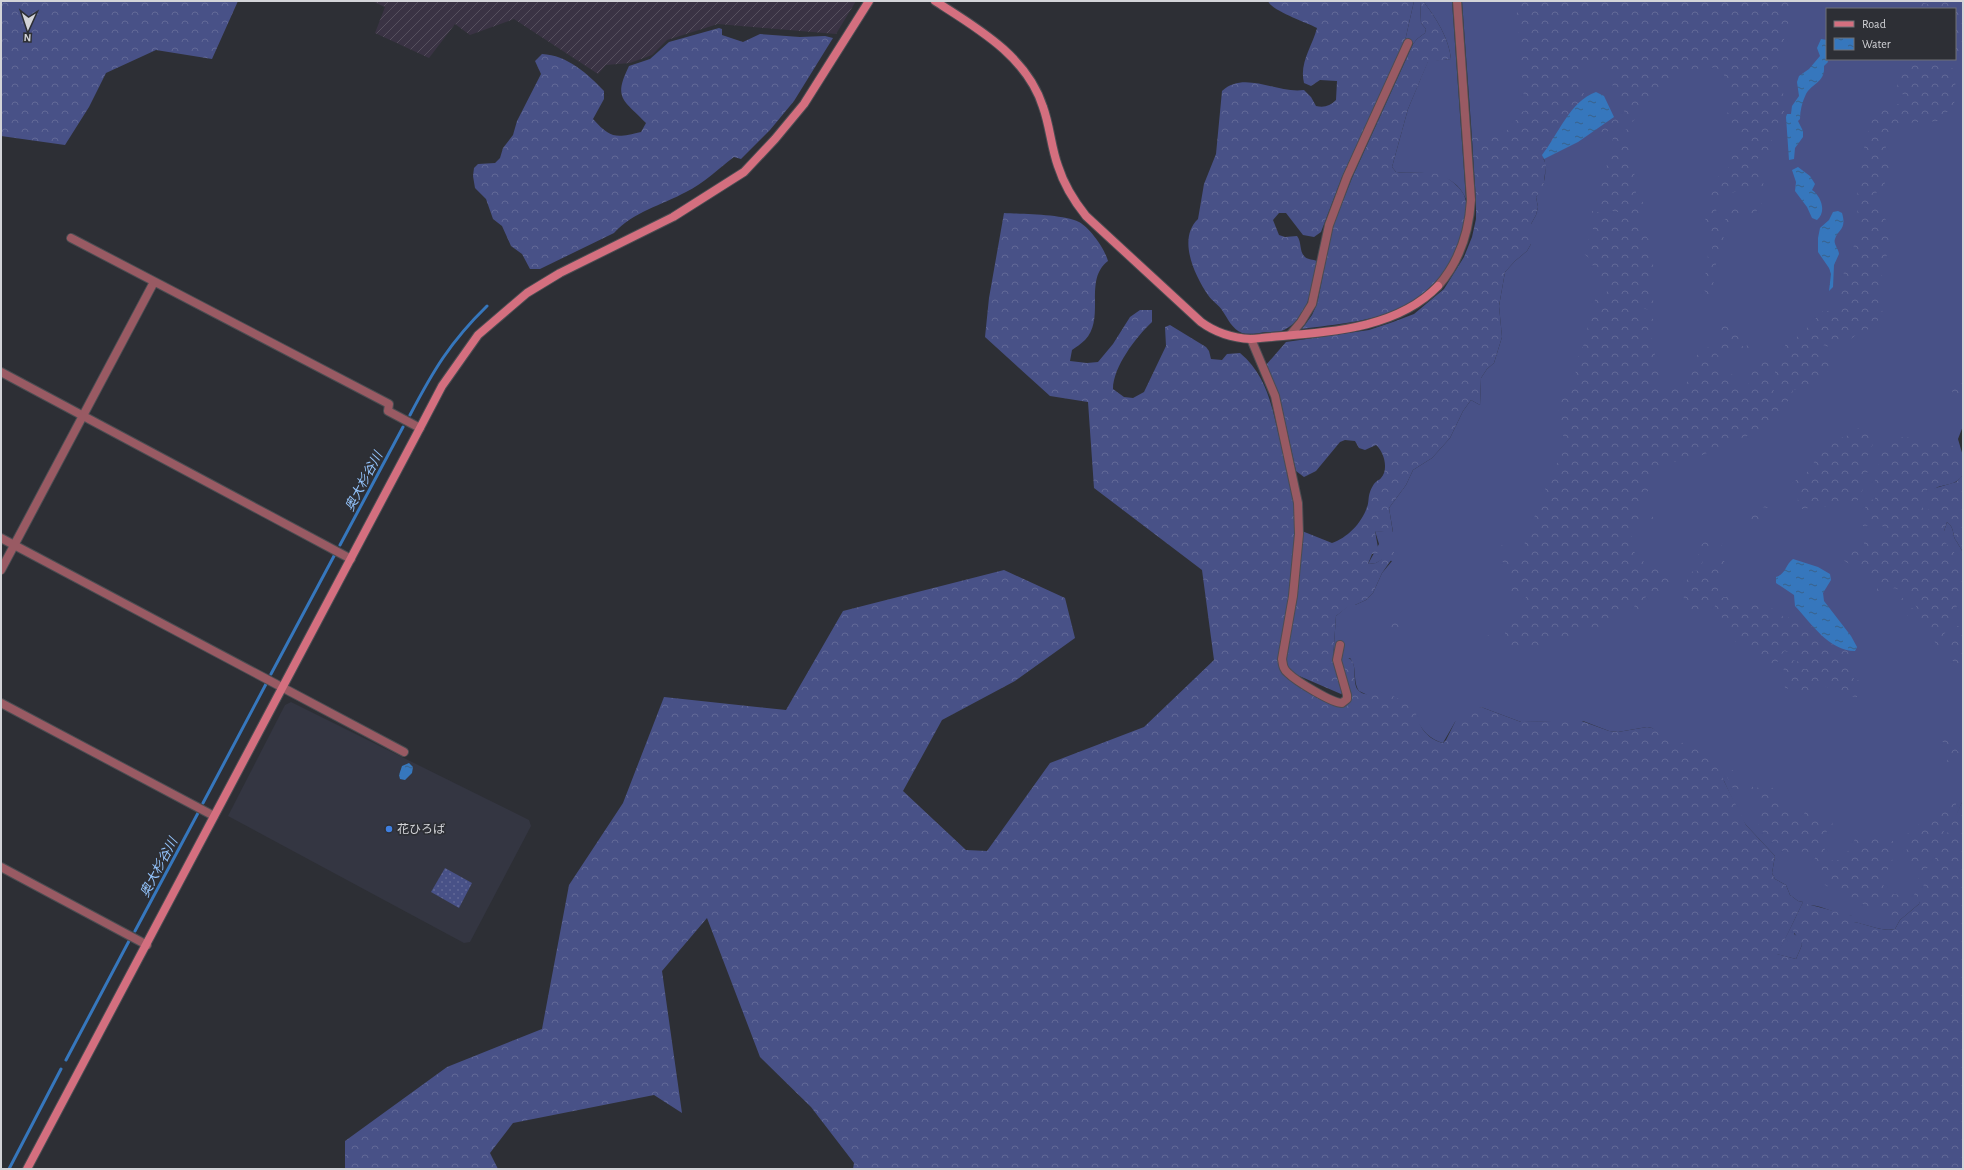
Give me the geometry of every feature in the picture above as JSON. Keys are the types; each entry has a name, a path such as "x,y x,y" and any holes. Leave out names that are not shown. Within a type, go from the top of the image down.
{"street":[{"path":"27,1169 442,386 478,335 527,293 560,273 673,217 744,172 775,139 804,104 869,1"},
{"path":"935,1 1005,50 1024,70 1034,86 1044,108 1054,152 1063,182 1076,204 1086,216 1201,322 1212,330 1223,334 1237,338 1251,339 1367,325 1389,318 1410,309 1427,297 1448,274 1459,256 1465,239 1470,220 1471,200 1458,1"},
{"path":"1290,335 1301,322 1312,304 1329,225 1342,191 1408,43"},
{"path":"71,238 389,404 388,411 420,428"},
{"path":"1,570 154,282"},
{"path":"1251,339 1275,396 1298,503 1299,534 1296,575 1282,659 1283,666 1288,674 1332,702 1342,703 1347,699 1347,695 1337,660 1340,645"},
{"path":"1,372 351,559"},
{"path":"1,538 404,752"},
{"path":"1,703 214,816"},
{"path":"1,867 146,944"}],"shaded area":[{"path":"372,1 856,1 836,34 718,24 667,40 652,55 630,63 606,65 598,74 514,19 470,35 455,24 429,58 375,33 385,7"},
{"path":"291,702 529,820 531,826 470,942 464,943 228,816 285,705"}],"green space":[{"path":"1,1 238,1 212,59 156,50 106,73 89,107 65,145 1,136"},
{"path":"1268,1 1414,1 1405,41 1342,177 1321,232 1314,237 1303,235 1286,213 1279,213 1273,220 1279,235 1285,237 1297,236 1300,241 1303,255 1308,259 1317,261 1314,280 1304,309 1299,318 1284,330 1278,332 1248,334 1242,333 1236,329 1230,323 1221,308 1211,299 1198,278 1190,257 1189,237 1192,227 1198,219 1204,184 1216,154 1222,91 1231,85 1251,83 1283,89 1304,90 1311,97 1316,106 1327,106 1336,100 1337,81 1320,80 1311,86 1304,83 1303,69 1317,28 1276,9"},
{"path":"1414,1 1420,1 1421,23 1426,29 1425,33 1413,44 1405,41"},
{"path":"1420,1 1423,1 1441,28 1448,43 1451,59 1428,62 1408,109 1392,167 1396,172 1442,175 1459,188 1464,195 1467,206 1461,236 1453,256 1444,272 1436,282 1405,306 1380,316 1367,319 1302,329 1312,315 1317,304 1333,226 1352,178 1413,44 1425,33 1426,29 1421,23"},
{"path":"1423,1 1452,1 1466,199 1461,190 1454,183 1445,178 1426,173 1396,172 1392,167 1408,109 1428,61 1451,59 1445,36 1433,14"},
{"path":"1462,1 1963,1 1963,426 1958,439 1963,456 1963,475 1958,480 1933,491 1928,505 1944,531 1947,522 1952,527 1954,537 1963,553 1963,800 1919,904 1900,920 1895,929 1880,929 1853,922 1852,916 1810,905 1794,934 1800,938 1802,945 1796,959 1776,954 1803,902 1798,901 1790,895 1786,885 1775,879 1772,873 1775,856 1746,825 1740,816 1724,781 1652,728 1647,727 1618,732 1609,731 1583,721 1521,722 1481,707 1455,722 1443,743 1434,740 1427,734 1416,718 1359,691 1356,683 1354,666 1350,658 1333,659 1336,616 1349,605 1355,605 1366,600 1373,593 1382,573 1392,561 1383,559 1376,563 1368,564 1379,544 1375,531 1393,532 1389,508 1406,485 1413,470 1432,458 1450,438 1463,411 1471,400 1480,405 1481,378 1487,369 1494,363 1502,337 1499,306 1505,272 1527,251 1531,244 1531,224 1538,207 1536,197 1541,189 1544,179 1544,159 1472,138"},
{"path":"1516,1 1790,1 1788,9 1789,21 1777,65 1785,102 1784,112 1772,135 1772,149 1757,159 1754,165 1764,176 1763,187 1745,189 1730,194 1719,205 1714,223 1716,226 1721,225 1735,207 1748,207 1759,200 1762,201 1761,207 1750,216 1744,215 1722,233 1725,242 1716,264 1712,293 1708,295 1704,290 1703,283 1707,268 1708,254 1712,249 1713,242 1705,221 1710,202 1709,189 1716,182 1720,173 1727,171 1735,149 1740,143 1733,124 1729,120 1727,114 1733,101 1728,92 1724,75 1718,69 1702,65 1696,71 1678,73 1662,86 1652,101 1634,111 1636,118 1632,122 1621,107 1614,93 1610,71 1606,65 1599,62 1581,64 1578,76 1585,97 1573,111 1542,155 1546,165 1543,190 1536,197 1538,207 1531,224 1531,244 1527,251 1505,272 1499,306 1502,337 1494,363 1487,369 1481,378 1480,405 1471,400 1463,411 1450,438 1432,458 1413,470 1406,485 1389,508 1393,533 1375,531 1379,553 1372,554 1368,564 1376,563 1394,551 1394,556 1382,573 1373,593 1366,600 1349,606 1336,616 1333,659 1345,691 1341,694 1290,672 1284,663 1302,531 1332,543 1348,534 1362,519 1368,505 1369,494 1374,484 1381,479 1385,470 1383,456 1376,445 1365,450 1359,448 1355,441 1345,440 1340,442 1316,471 1304,477 1296,471 1279,394 1266,365 1286,342 1369,330 1393,322 1414,314 1444,289 1464,257 1472,237 1476,219 1472,138 1495,135 1507,130 1516,120 1520,112 1525,111"},
{"path":"1909,1 1919,1 1933,6 1936,1 1957,1 1957,7 1963,18 1963,25 1960,52 1956,59 1956,8 1909,8"},
{"path":"719,28 722,29 722,35 743,42 760,34 800,37 825,36 833,38 794,101 770,130 741,159 734,157 693,188 639,214 614,233 540,269 530,269 522,254 511,246 502,226 493,219 486,199 475,188 473,176 474,168 478,164 495,163 500,158 503,148 513,135 517,121 541,74 535,61 542,54 551,55 576,66 591,78 604,91 604,99 593,119 605,130 614,135 620,136 641,132 646,123 626,103 621,92 624,77 629,66 650,59 669,42"},
{"path":"1903,60 1953,60 1949,61 1949,65 1956,72 1954,107 1946,113 1940,115 1938,121 1910,123 1898,127 1893,131 1887,141 1886,153 1892,169 1885,181 1884,191 1877,192 1874,195 1872,203 1887,221 1879,227 1879,232 1890,237 1887,255 1883,260 1882,265 1884,269 1881,273 1882,276 1889,278 1889,288 1882,291 1877,298 1883,313 1873,328 1859,332 1851,339 1840,340 1837,348 1810,341 1812,349 1818,355 1832,360 1830,369 1821,379 1806,389 1793,390 1791,398 1782,407 1779,392 1775,384 1775,364 1786,355 1785,345 1801,334 1823,311 1831,311 1838,317 1846,301 1840,295 1844,272 1851,258 1854,245 1867,231 1859,221 1857,207 1860,174 1867,137 1872,121 1878,110 1884,104 1890,106 1903,103 1904,96 1897,87"},
{"path":"1617,118 1620,123 1619,126 1600,135 1597,134 1596,131"},
{"path":"1631,129 1630,139 1634,146 1629,159 1634,169 1636,193 1644,204 1647,214 1642,217 1598,208 1598,202 1602,198 1600,178 1607,165 1607,156 1612,148 1613,135 1624,136 1625,130"},
{"path":"1592,211 1632,219 1646,225 1645,234 1648,239 1652,240 1653,245 1647,246 1647,248 1654,266 1651,280 1653,306 1651,310 1640,308 1634,316 1642,322 1650,317 1653,319 1651,335 1662,389 1685,387 1695,358 1699,353 1710,347 1722,360 1720,369 1723,371 1730,371 1740,388 1747,387 1750,380 1749,371 1753,370 1764,376 1774,391 1780,410 1763,427 1751,434 1700,456 1691,456 1684,462 1669,462 1651,473 1646,480 1652,484 1643,499 1638,504 1638,509 1652,516 1655,521 1637,526 1632,534 1631,548 1646,564 1664,572 1672,581 1666,590 1648,596 1643,600 1639,611 1633,612 1635,604 1628,604 1616,618 1606,621 1602,628 1587,628 1577,631 1568,637 1558,638 1531,647 1518,647 1505,641 1505,628 1513,617 1521,616 1524,611 1526,596 1523,594 1519,598 1503,591 1510,580 1509,573 1501,559 1498,543 1508,549 1510,555 1516,559 1524,559 1525,538 1530,533 1535,515 1546,491 1542,480 1552,473 1561,456 1564,441 1558,402 1571,389 1571,376 1576,376 1575,363 1586,340 1588,323 1593,317 1592,308 1597,295 1601,294 1601,297 1605,297 1609,285 1608,279 1600,280 1589,258 1582,252 1593,231"},
{"path":"1004,213 1031,214 1072,219 1083,225 1092,234 1106,256 1108,261 1101,269 1097,278 1095,289 1094,321 1091,331 1085,340 1072,350 1070,361 1087,363 1098,362 1113,344 1130,317 1140,310 1152,310 1152,322 1126,353 1114,380 1113,389 1124,397 1133,398 1144,392 1166,346 1165,327 1170,325 1206,347 1209,351 1211,359 1222,360 1227,354 1240,353 1256,370 1266,389 1273,410 1295,509 1296,529 1294,568 1280,666 1340,706 1345,706 1348,704 1349,698 1340,658 1347,658 1351,659 1353,663 1356,686 1358,690 1363,694 1379,693 1394,696 1414,706 1423,729 1431,738 1443,743 1455,722 1462,714 1473,708 1481,707 1521,722 1579,720 1609,731 1618,732 1647,727 1697,750 1713,763 1719,771 1746,825 1775,856 1772,873 1775,879 1786,885 1790,895 1798,901 1803,902 1777,954 1796,959 1802,945 1793,930 1807,904 1853,916 1854,922 1880,929 1895,929 1900,920 1919,904 1925,880 1963,800 1963,1169 853,1169 854,1163 811,1107 760,1057 707,918 662,971 682,1113 654,1095 513,1123 490,1153 498,1169 345,1169 345,1141 447,1067 542,1029 569,885 623,803 664,697 786,710 843,611 1004,570 1065,598 1075,638 1015,681 942,720 903,791 966,850 987,851 1050,763 1144,727 1214,660 1202,570 1094,488 1088,402 1050,396 985,337 989,298"},
{"path":"1725,321 1732,325 1738,333 1739,344 1744,347 1754,342 1757,346 1757,350 1747,356 1745,361 1742,361 1740,353 1734,350 1728,356 1720,350 1723,342 1722,338 1711,332 1716,326"},
{"path":"1767,358 1771,367 1770,377 1765,371 1756,365 1759,361"},
{"path":"1963,375 1963,399 1955,395 1952,391 1952,386"},
{"path":"1864,424 1869,427 1867,432 1873,444 1866,459 1869,469 1858,500 1851,505 1845,502 1839,504 1836,509 1823,506 1802,509 1796,504 1798,500 1797,493 1789,488 1791,484 1811,469 1820,449 1827,443 1849,435"},
{"path":"1894,437 1946,439 1953,446 1958,456 1960,466 1957,476 1929,487 1923,500 1923,511 1928,521 1952,549 1959,559 1963,569 1963,591 1951,622 1941,638 1942,649 1940,650 1936,645 1931,632 1915,622 1899,606 1896,600 1899,596 1907,601 1913,609 1918,610 1908,596 1900,590 1892,588 1877,593 1877,581 1864,576 1860,565 1855,563 1851,565 1840,556 1855,539 1864,550 1866,548 1863,541 1874,544 1877,539 1884,537 1888,532 1885,527 1878,525 1863,526 1860,520 1868,501 1875,499 1876,493 1871,488 1878,471 1878,459 1884,447 1889,444 1890,440"},
{"path":"1963,475 1963,553 1954,537 1952,527 1947,522 1944,531 1941,532 1934,522 1929,512 1928,501 1932,489 1956,482"},
{"path":"1765,500 1772,502 1780,510 1750,505 1752,502"},
{"path":"1762,513 1766,516 1761,522 1741,520 1743,515"},
{"path":"1710,538 1717,538 1723,541 1720,550 1713,551 1711,546 1708,546 1705,549 1702,564 1695,565 1701,545"},
{"path":"1720,556 1727,565 1726,571 1717,578 1719,600 1724,597 1731,597 1736,603 1745,602 1746,606 1760,603 1777,611 1784,619 1788,618 1790,613 1792,613 1793,619 1796,622 1806,624 1806,621 1833,645 1854,652 1858,651 1859,655 1848,660 1848,664 1858,665 1853,677 1855,681 1867,678 1869,681 1860,687 1857,697 1836,695 1824,685 1821,687 1820,692 1812,694 1785,688 1784,666 1788,659 1800,662 1801,666 1805,669 1808,668 1807,660 1799,654 1784,651 1776,664 1776,669 1769,669 1763,665 1764,659 1753,649 1745,637 1736,642 1733,640 1728,632 1725,619 1712,613 1715,606 1714,603 1693,612 1688,608 1684,600 1687,578 1693,571 1706,570 1711,563"},
{"path":"1396,618 1406,622 1405,632 1398,632 1390,629 1389,623 1391,620"},
{"path":"1956,626 1960,626 1963,629 1962,667 1959,667 1952,660 1952,654 1946,641 1951,633 1954,632"},
{"path":"1495,627 1498,629 1498,639 1485,645 1488,635"},
{"path":"1963,732 1963,740 1958,742 1957,751 1962,753 1963,758 1959,763 1947,765 1946,763 1949,757 1946,753 1947,747 1941,740 1955,738"},
{"path":"1732,770 1736,771 1739,780 1755,788 1769,786 1778,791 1771,798 1776,803 1781,798 1783,799 1785,804 1795,816 1802,817 1807,809 1832,822 1833,826 1827,830 1824,842 1826,861 1839,860 1851,848 1857,834 1880,838 1881,843 1893,841 1896,851 1891,855 1894,867 1887,870 1882,882 1887,893 1905,896 1911,899 1913,902 1908,910 1904,914 1895,917 1890,916 1825,885 1822,878 1821,864 1818,862 1813,868 1812,864 1817,854 1816,846 1807,853 1796,850 1788,854 1781,850 1784,843 1801,831 1801,826 1794,828 1782,841 1775,844 1761,830 1758,823 1757,818 1768,803 1765,797 1757,799 1749,797 1747,789 1742,789 1737,796 1727,777"},
{"path":"1953,800 1957,802 1922,880 1917,900 1914,895 1918,882 1917,868 1913,862 1907,864 1903,858 1907,849 1903,836 1915,830 1923,818 1936,815 1946,801"},
{"path":"445,868 472,883 459,908 431,892"}],"water":[{"path":"1821,39 1826,40 1826,60 1828,60 1828,62 1824,66 1824,72 1821,79 1806,94 1800,113 1800,119 1798,121 1803,131 1803,137 1795,148 1794,159 1789,160 1786,117 1787,114 1791,114 1792,106 1799,96 1797,82 1799,76 1809,69 1820,56 1817,48"},
{"path":"1596,92 1604,96 1614,117 1578,142 1544,159 1542,155 1565,119 1587,96"},
{"path":"1798,167 1810,176 1815,184 1812,190 1818,196 1822,204 1822,213 1817,220 1812,218 1807,207 1795,191 1796,182 1792,170"},
{"path":"1838,211 1842,213 1843,226 1836,236 1835,245 1839,254 1834,265 1833,287 1829,291 1831,274 1829,268 1818,252 1818,238 1820,228 1829,220 1833,212"},
{"path":"1793,559 1818,567 1830,574 1831,580 1823,593 1824,601 1851,636 1857,647 1855,651 1846,650 1837,646 1821,635 1795,606 1794,595 1776,583 1776,577 1784,572 1788,564"},
{"path":"409,763 413,767 412,773 405,780 400,779 399,775 402,766"}],"waterway":[{"name":"奥大杉谷川","path":"410,415 427,384 452,345 487,306"},
{"name":"奥大杉谷川","path":"340,545 403,427"},
{"name":"奥大杉谷川","path":"271,674 334,556"},
{"name":"奥大杉谷川","path":"203,803 266,684"},
{"name":"奥大杉谷川","path":"135,931 198,813"},
{"name":"奥大杉谷川","path":"66,1060 129,941"},
{"name":"奥大杉谷川","path":"9,1169 61,1069"}],"place":[{"name":"花ひろば","path":"389,829"}]}
